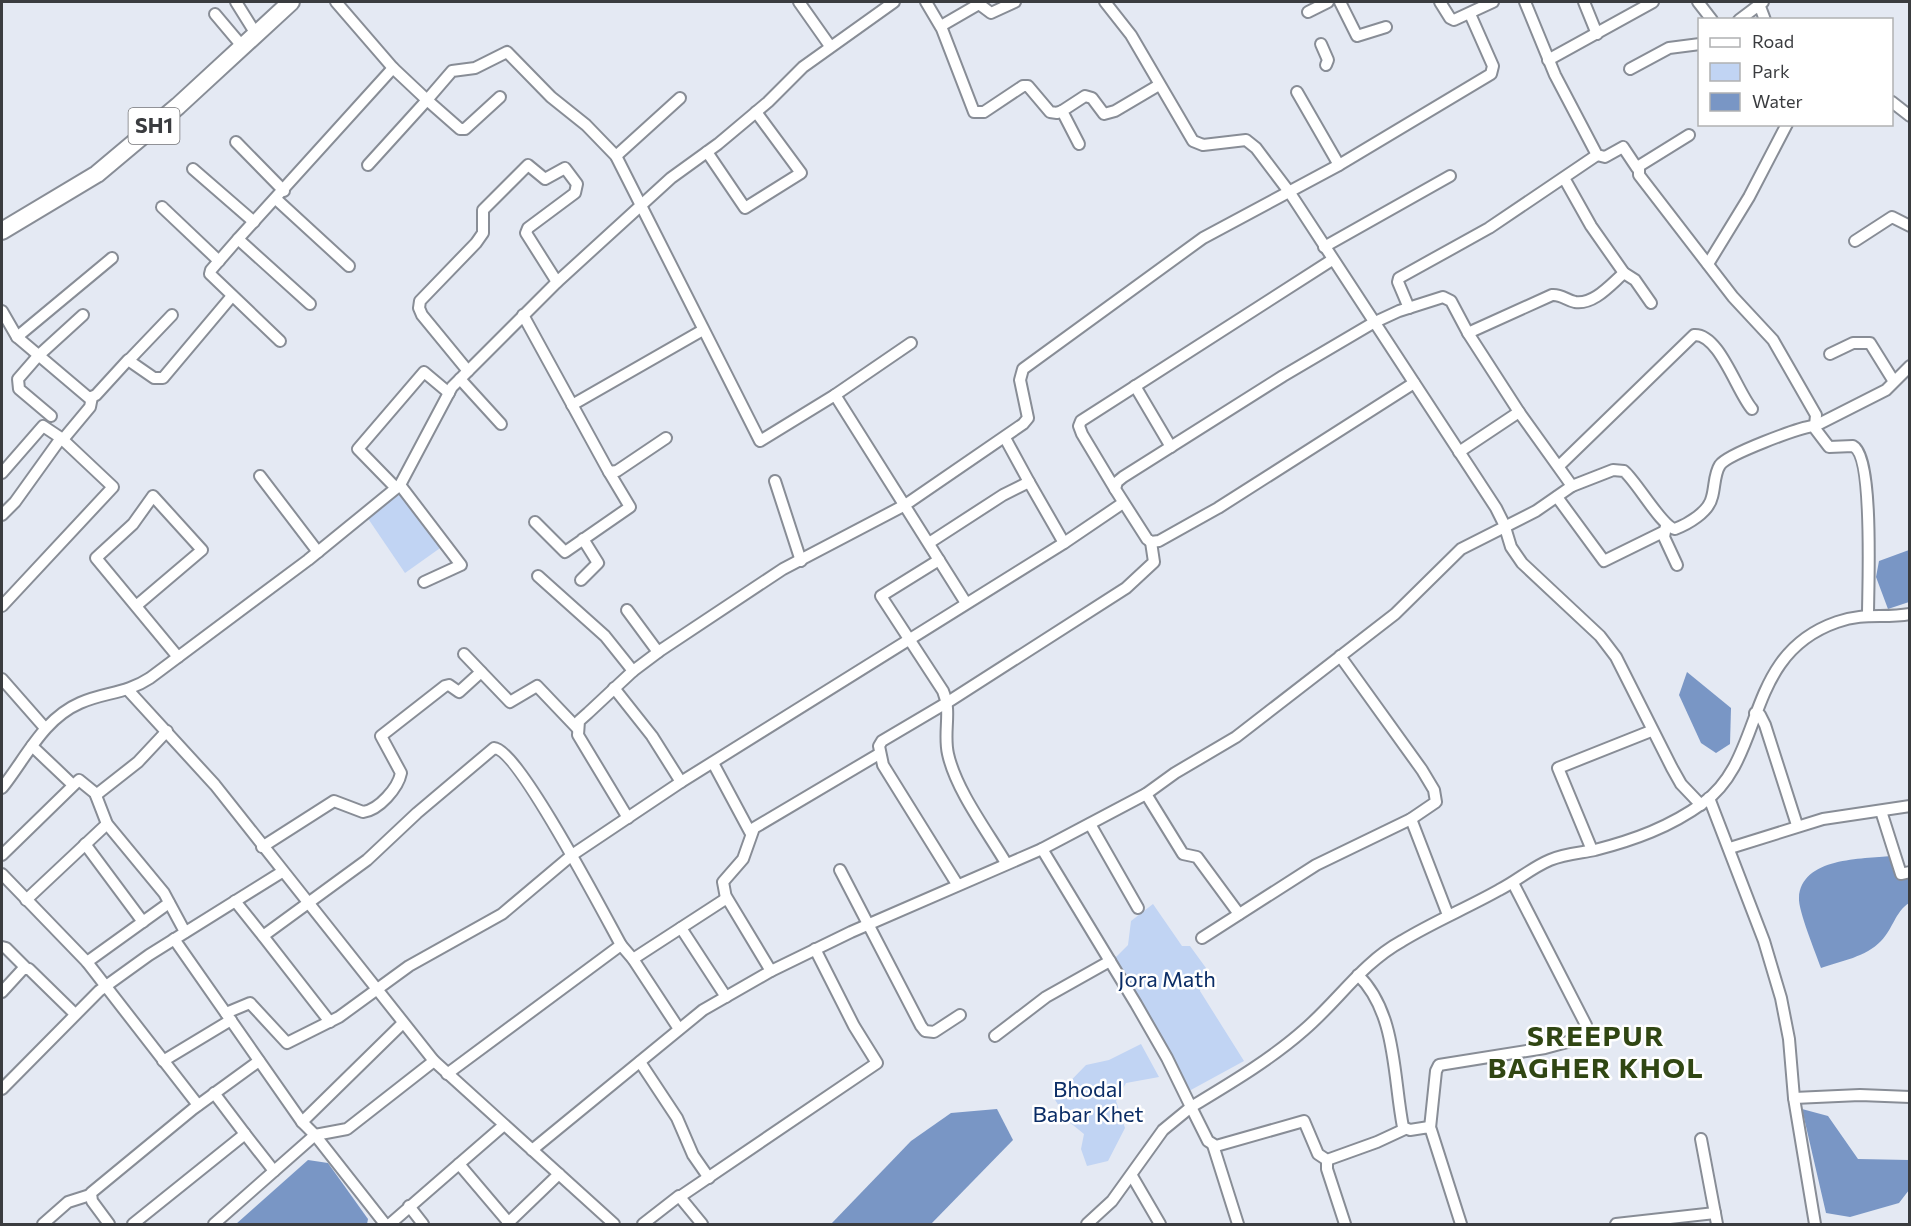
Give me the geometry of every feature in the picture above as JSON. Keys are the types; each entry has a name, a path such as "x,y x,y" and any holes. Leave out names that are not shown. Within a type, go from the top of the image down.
{"main road":[{"name":"SH1","path":"2,231 97,174 178,106 291,2"}],"street":[{"path":"236,2 256,34"},
{"path":"336,2 393,68 460,129 465,129 500,97"},
{"path":"799,2 830,46"},
{"path":"2,788 45,728 78,704 128,690 143,682 318,552 398,487 449,393 523,315 641,206 756,112 803,67 894,2"},
{"path":"927,2 941,26 974,112 984,112 1023,86 1028,86 1050,112 1057,114 1085,96 1092,98 1104,114 1115,111 1159,85"},
{"path":"941,26 979,4 992,14 1015,2"},
{"path":"1105,2 1131,35 1193,141 1203,145 1250,141 1290,193 1506,527 1511,547 1522,563 1592,629 1616,657 1651,731 1682,784 1705,802 1730,848 1781,998 1789,1039 1794,1098 1815,1224"},
{"path":"1308,12 1328,2"},
{"path":"1340,2 1357,36 1386,27"},
{"path":"1440,2 1450,18 1454,20 1493,2"},
{"path":"1525,2 1548,60 1597,155 1605,157 1623,147 1639,175 1708,264 1750,318 1773,340 1816,415 1815,426 1829,447 1853,446 1859,453 1865,484 1869,536 1868,614"},
{"path":"1584,2 1597,34"},
{"path":"1548,60 1597,34 1633,6 1653,2"},
{"path":"1698,2 1710,18"},
{"path":"1742,18 1761,3 1765,18"},
{"path":"215,14 242,46"},
{"path":"577,728 579,721 633,670 658,652 783,569 905,505 1005,438 1028,418 1020,375 1028,364 1203,238 1290,193 1491,74 1493,66 1470,14"},
{"path":"1321,44 1328,60 1326,65"},
{"path":"1630,69 1669,48 1698,44"},
{"path":"368,165 452,71 475,68 507,52 551,98 586,125 616,156 760,441 835,395 911,343"},
{"path":"280,341 210,274 211,270 393,68"},
{"path":"1297,92 1339,165"},
{"path":"616,156 680,98"},
{"path":"1893,103 1910,116"},
{"path":"1062,111 1079,144"},
{"path":"707,152 745,208 801,173 756,112"},
{"path":"1708,264 1749,197 1785,126"},
{"path":"1637,168 1689,135"},
{"path":"236,142 280,195 349,266"},
{"path":"1409,308 1398,282 1399,278 1489,228 1597,155"},
{"path":"501,424 464,375 419,308 420,301 483,233 483,210 528,165 545,179 565,168 576,184 575,193 528,228 526,233 557,282"},
{"path":"193,169 254,222"},
{"path":"1324,247 1450,176"},
{"path":"1564,178 1591,226 1624,273 1635,280 1651,303"},
{"path":"162,207 219,261"},
{"path":"1856,241 1892,217 1910,226"},
{"path":"238,239 310,304"},
{"path":"17,337 112,258"},
{"path":"957,884 879,754 882,741 948,702 1126,588 1154,562 1151,542 1115,489 1079,426 1085,417 1332,260"},
{"path":"1468,333 1552,295 1557,294 1574,302 1591,300 1624,273"},
{"path":"129,360 154,378 163,378 232,296"},
{"path":"1115,489 1117,482 1123,477 1283,376 1373,323 1409,308 1446,297 1451,301 1468,333 1519,412 1572,486"},
{"path":"2,311 17,337 84,397 92,397"},
{"path":"51,416 16,384 38,356 83,315"},
{"path":"2,515 15,502 61,438 67,435 90,407 92,397 172,315"},
{"path":"523,315 630,507 565,552 535,522"},
{"path":"572,405 703,330"},
{"path":"1559,466 1694,335 1706,338 1716,348 1752,409"},
{"path":"1830,354 1853,343 1870,343 1893,380"},
{"path":"1557,497 1604,561 1665,531 1683,525 1708,506 1718,468 1726,460 1786,434 1815,426 1886,390 1893,380 1910,366"},
{"path":"424,582 461,565 398,487 358,449 424,372 449,393"},
{"path":"1151,542 1218,508 1414,383"},
{"path":"1135,386 1171,447"},
{"path":"835,395 966,603"},
{"path":"1459,452 1519,412"},
{"path":"2,473 43,426 61,438 113,487 2,606"},
{"path":"609,472 617,471 666,438"},
{"path":"1005,438 1064,543"},
{"path":"532,1150 679,1029 726,997 771,971 868,924 1042,849 1146,794 1175,773 1236,737 1412,599 1461,549 1506,527 1572,486 1613,470 1624,471 1645,494 1665,531 1677,565"},
{"path":"260,476 318,552"},
{"path":"774,481 801,561"},
{"path":"929,543 1003,495 1029,482"},
{"path":"136,606 202,550 153,496 133,524 96,558 178,657"},
{"path":"163,1060 246,1004 253,1005 286,1043 330,1022 415,962 508,910 572,855 681,782 1064,543 1124,503"},
{"path":"1648,544 1665,531"},
{"path":"581,580 598,564 583,539"},
{"path":"939,560 881,596 948,702 947,752 953,771 1006,863"},
{"path":"538,576 605,636 633,670"},
{"path":"627,610 658,652"},
{"path":"1087,1224 1112,1201 1163,1130 1191,1107 1295,1037 1385,950 1513,883 1549,861 1648,834 1705,802 1731,774 1772,676 1802,641 1838,622 1868,614 1892,617 1910,614"},
{"path":"464,654 510,702 537,686 577,728 583,746 627,818"},
{"path":"1202,938 1331,857 1411,819 1436,802 1434,790 1340,656"},
{"path":"262,847 334,801 363,812 375,807 395,787 401,773 381,736 445,686 449,685 459,692 481,672"},
{"path":"3,684 45,728"},
{"path":"614,688 652,736 681,782"},
{"path":"128,690 215,785 376,991 434,1060 614,1224"},
{"path":"1755,713 1760,715 1765,725 1797,825"},
{"path":"96,795 138,762 167,731"},
{"path":"1592,850 1558,768 1651,731"},
{"path":"32,747 73,785"},
{"path":"262,936 367,860 417,813 494,748 510,758 572,855 621,945 633,959 679,1029"},
{"path":"771,971 726,897 723,882 743,859 750,832 760,823 879,754"},
{"path":"713,763 750,832"},
{"path":"2,855 79,780 96,795 107,824 169,903 185,932"},
{"path":"1146,794 1183,854 1197,857 1239,914"},
{"path":"1730,848 1797,825 1910,806"},
{"path":"1881,810 1901,874 1910,872"},
{"path":"1411,819 1448,915"},
{"path":"26,900 107,824"},
{"path":"1090,824 1138,908"},
{"path":"85,844 143,922"},
{"path":"1042,849 1167,1058 1208,1141 1213,1145 1238,1224"},
{"path":"840,870 911,1011 925,1031 934,1032 960,1014"},
{"path":"2,1089 105,986 174,939 282,872"},
{"path":"2,874 87,962 198,1106"},
{"path":"1461,1224 1430,1128 1436,1071 1439,1065 1545,1048 1586,1037 1586,1025 1513,883"},
{"path":"633,959 726,897"},
{"path":"235,901 330,1022"},
{"path":"87,962 169,903"},
{"path":"681,928 726,997"},
{"path":"174,939 302,1122 315,1135 385,1224"},
{"path":"447,1074 621,945"},
{"path":"2,947 6,948 75,1014"},
{"path":"643,1224 673,1200 877,1064 854,1026 815,949"},
{"path":"995,1036 1046,997 1110,961"},
{"path":"2,992 26,968"},
{"path":"1358,975 1372,989 1383,1015 1404,1129"},
{"path":"302,1122 403,1023"},
{"path":"43,1224 68,1202 90,1196 214,1093 259,1060"},
{"path":"214,1224 315,1135 347,1129 434,1060"},
{"path":"640,1062 677,1118 693,1155 709,1178"},
{"path":"214,1093 274,1171"},
{"path":"1794,1098 1860,1095 1910,1097"},
{"path":"1213,1145 1228,1145 1302,1120 1307,1124 1318,1154 1327,1160"},
{"path":"390,1224 504,1125"},
{"path":"1327,1160 1377,1142 1404,1129 1430,1128"},
{"path":"133,1224 245,1134"},
{"path":"1616,1224 1716,1219 1701,1139"},
{"path":"1327,1160 1327,1169 1345,1224"},
{"path":"459,1164 508,1224 559,1174"},
{"path":"1132,1176 1160,1224"},
{"path":"90,1196 105,1223"},
{"path":"681,1196 702,1224"},
{"path":"409,1206 423,1224"}],"green space":[{"path":"400,492 443,546 405,573 367,517"},
{"name":"Jora Math","path":"1153,904 1182,946 1190,946 1206,968 1200,991 1244,1061 1189,1091 1114,959 1128,945 1131,921"},
{"name":"Bhodal Babar Khet","path":"1141,1044 1159,1077 1126,1083 1116,1101 1125,1128 1108,1161 1087,1166 1081,1149 1084,1134 1068,1121 1054,1098 1086,1065 1109,1060"}],"water":[{"path":"1909,550 1909,602 1888,609 1876,577 1879,561"},
{"path":"1687,672 1731,708 1730,744 1716,753 1701,743 1679,695"},
{"path":"1891,856 1909,871 1909,903 1900,911 1885,936 1875,946 1853,958 1821,968 1799,904 1802,885 1810,875 1822,867 1850,860"},
{"path":"997,1109 1013,1140 931,1224 831,1224 911,1141 951,1113"},
{"path":"1802,1109 1828,1116 1858,1159 1909,1160 1909,1190 1899,1203 1850,1217 1826,1213"},
{"path":"308,1160 328,1163 368,1219 367,1224 236,1224"}],"district":[{"name":"SREEPUR BAGHER KHOL","path":"1596,1052"}]}
